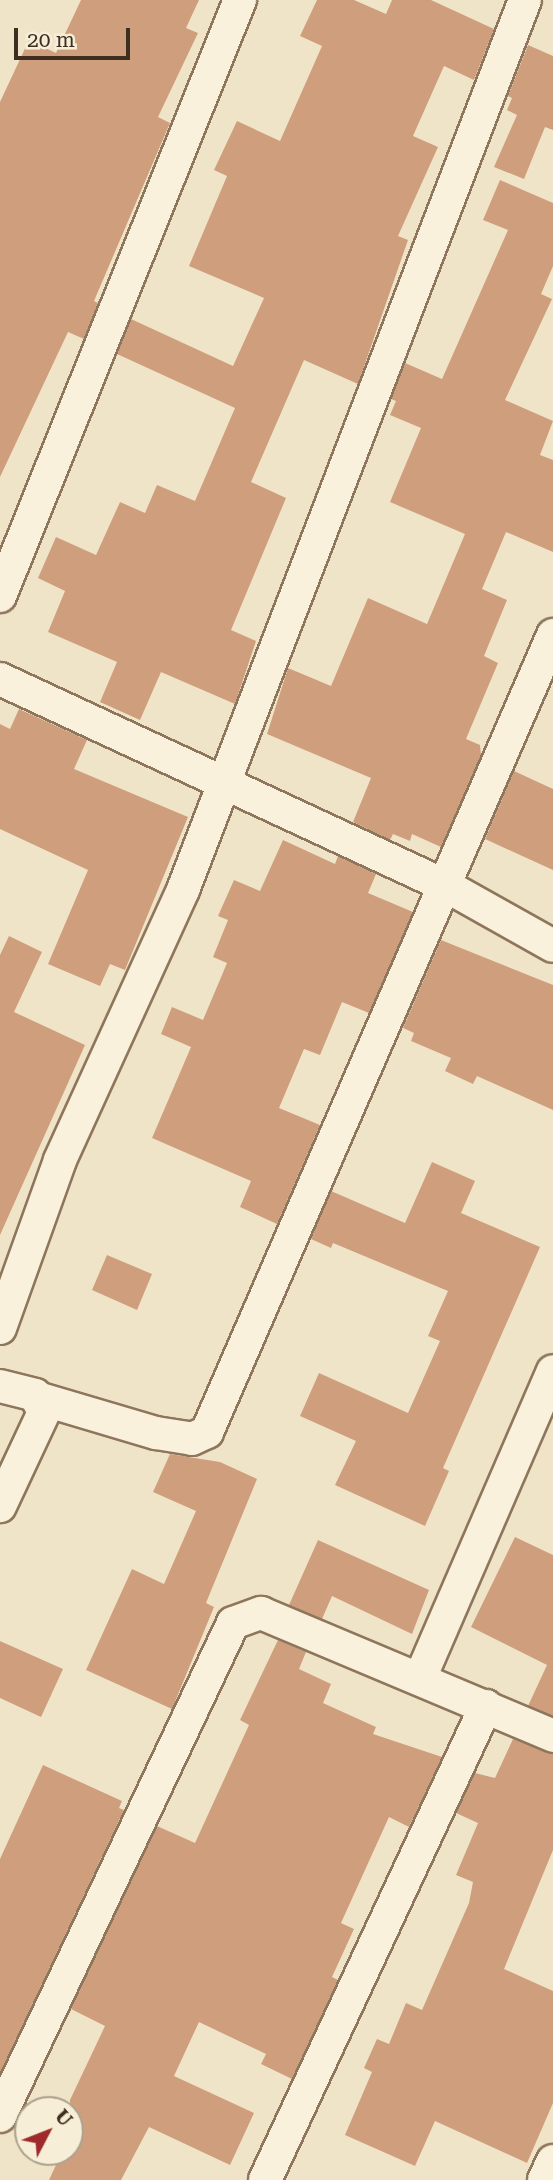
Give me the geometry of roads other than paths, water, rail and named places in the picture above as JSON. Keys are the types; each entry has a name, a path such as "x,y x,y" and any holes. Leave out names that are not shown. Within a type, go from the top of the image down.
{"street":[{"path":"0,596 240,0"},
{"path":"0,1328 60,1160 183,890 525,0"},
{"path":"0,1386 156,1433 192,1440 207,1432 448,887 553,635"},
{"path":"2,684 448,887 553,946"},
{"path":"421,1676 553,1371"},
{"path":"0,1506 44,1412 41,1399"},
{"path":"0,2116 233,1623 261,1613 421,1676 553,1736"},
{"path":"265,2180 486,1706"},
{"path":"544,2180 553,2161"}]}
